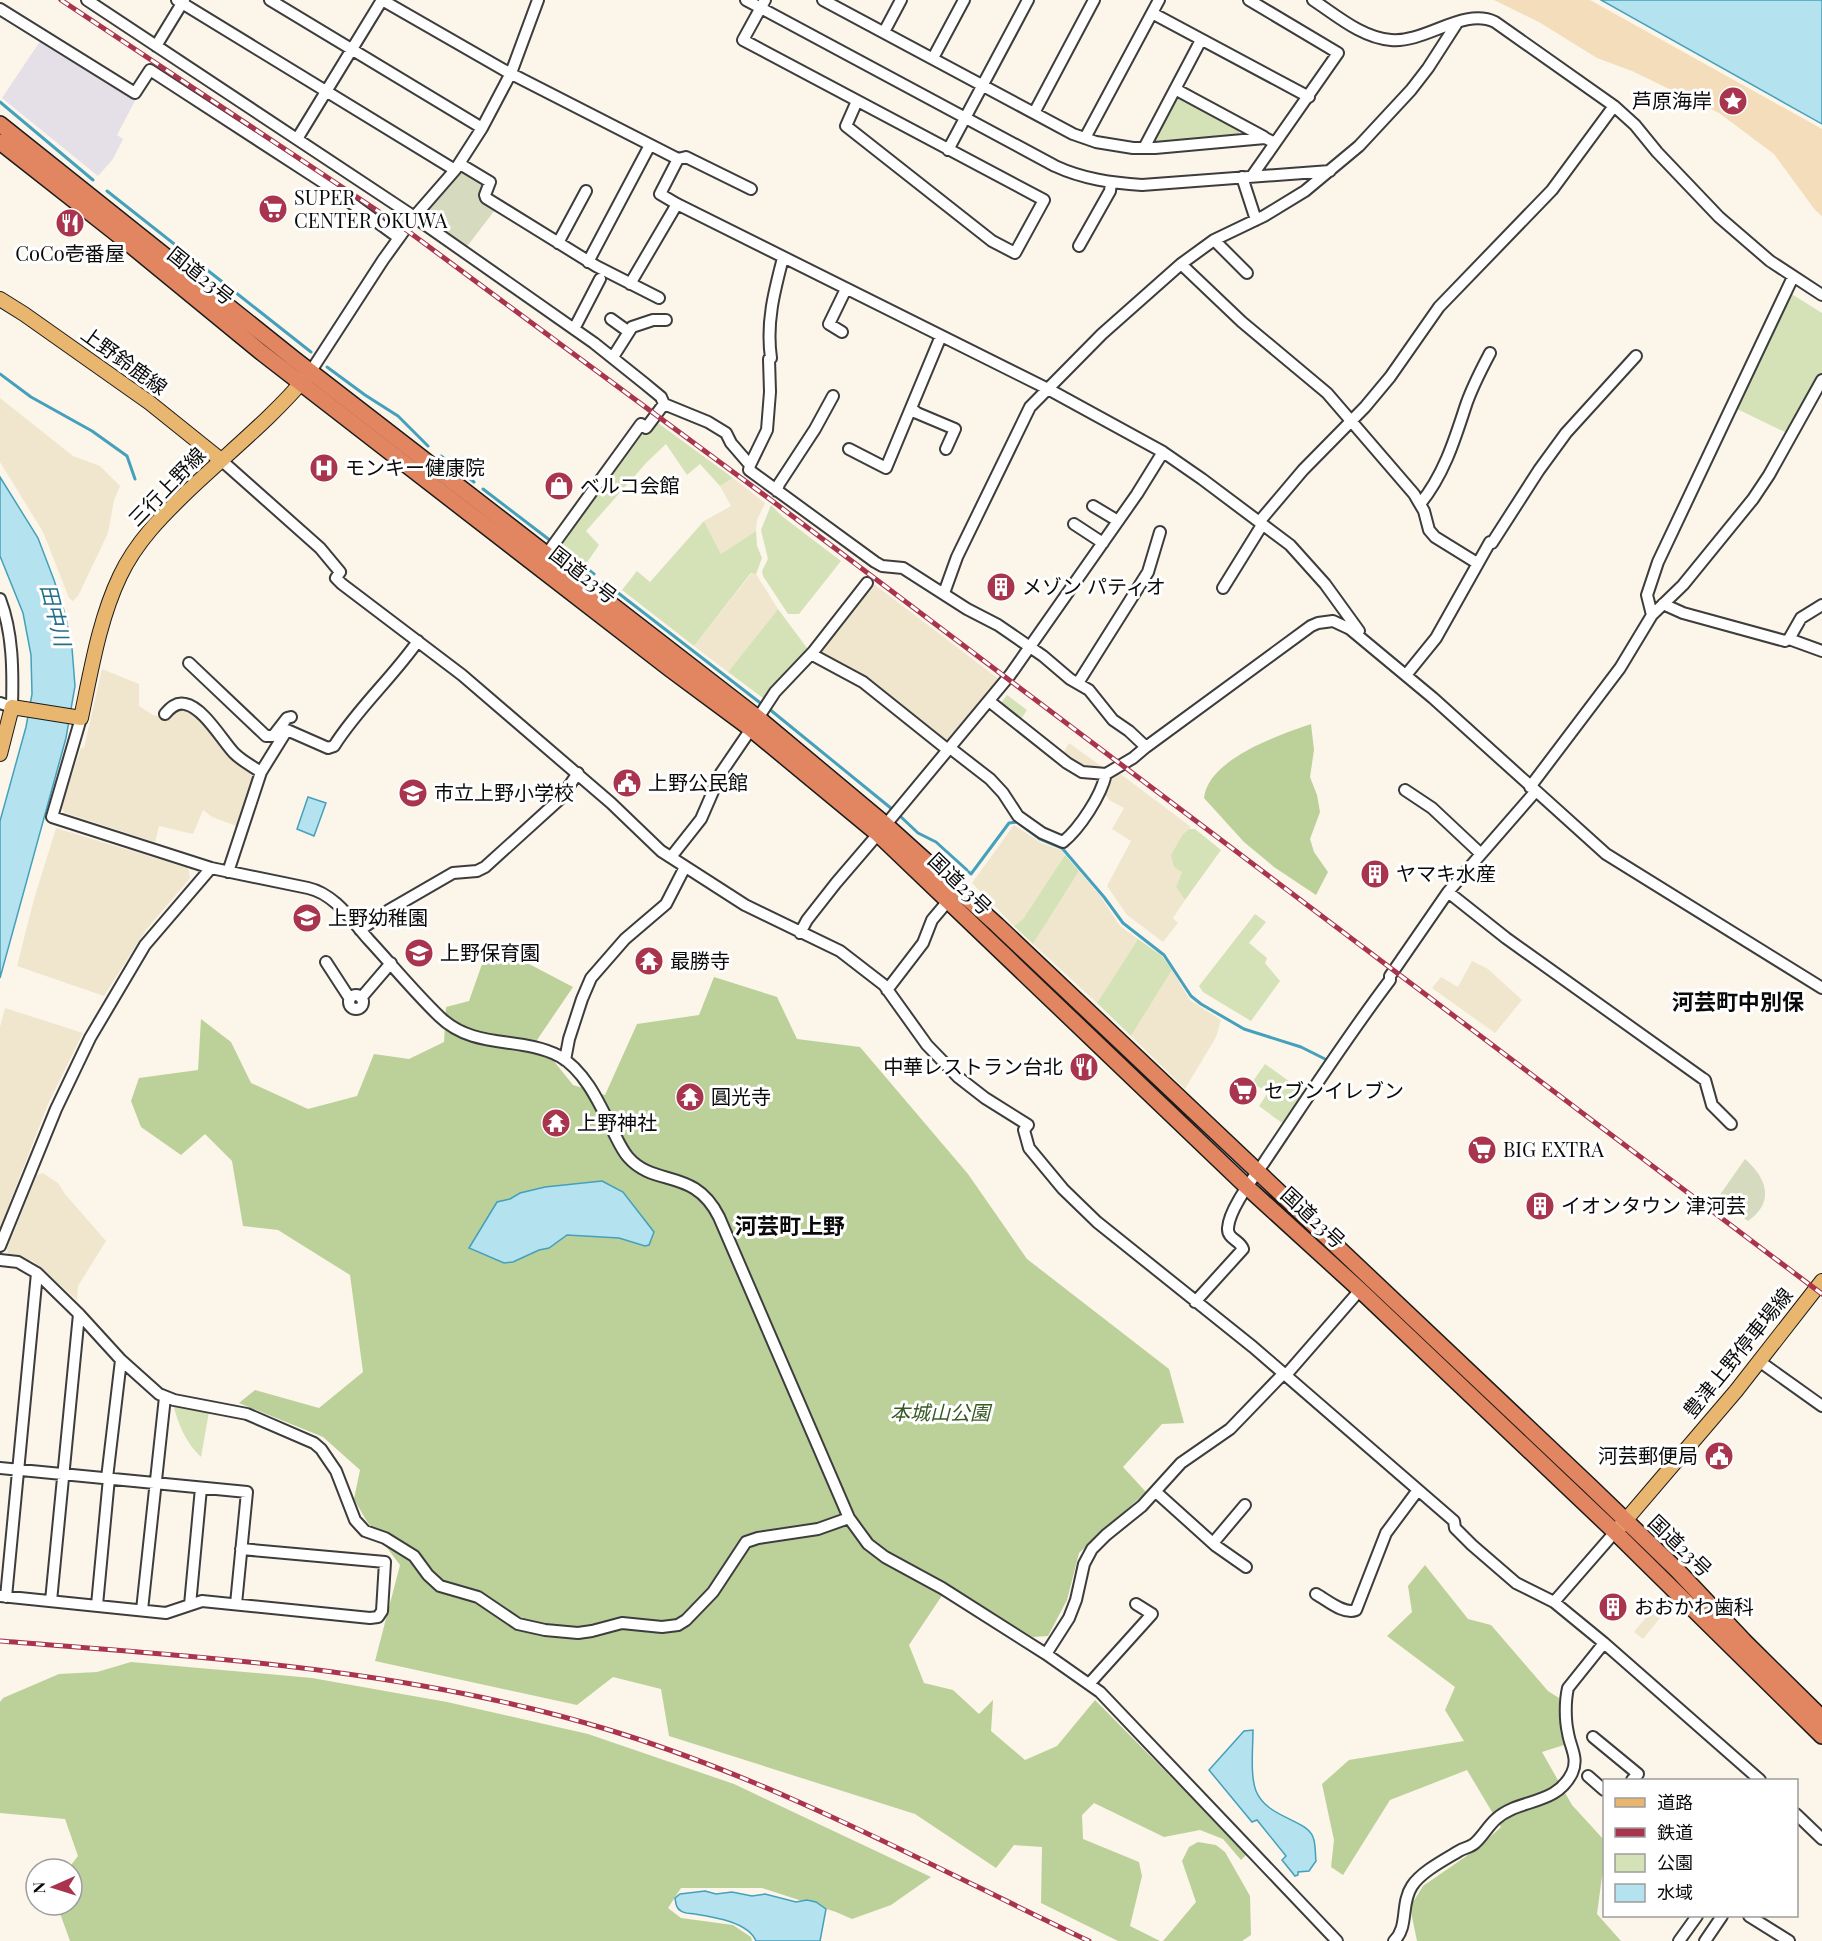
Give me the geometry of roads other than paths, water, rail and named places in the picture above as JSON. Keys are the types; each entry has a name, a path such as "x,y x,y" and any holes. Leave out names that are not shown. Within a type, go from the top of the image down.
{"highway":[{"name":"国道23号","path":"0,124 306,377 670,669 755,724"},
{"name":"国道23号","path":"0,142 306,377 546,555 755,724 997,925 1257,1172 1620,1527 1822,1736"},
{"name":"国道23号","path":"882,829 948,900 1247,1186 1620,1527 1677,1570 1744,1641 1822,1718"}],"main road":[{"name":"上野鈴鹿線","path":"0,299 150,403 221,460"},
{"name":"三行上野線","path":"76,717 102,624 126,564 154,525 285,401 306,377"},
{"path":"0,754 12,706 76,717"},
{"name":"豊津上野停車場線","path":"1620,1527 1759,1362 1822,1281"}],"street":[{"path":"87,0 414,217 574,329 644,382 661,397 664,404 708,422 726,433 731,443 750,465"},
{"path":"270,0 482,129"},
{"path":"297,139 382,0 511,73 650,145 678,159 686,157 751,189"},
{"path":"306,377 399,238 414,217 458,167 482,129 511,73 538,0"},
{"path":"746,0 763,4 1066,171 1111,182 1142,185 1331,171"},
{"path":"823,0 835,3 982,85 1085,138 1118,147 1144,148 1270,140"},
{"path":"884,32 901,0"},
{"path":"933,58 964,0"},
{"path":"948,150 1028,0"},
{"path":"1034,113 1094,0"},
{"path":"1085,138 1159,0"},
{"path":"1249,0 1338,53 1309,97 1270,140 1247,177 1256,220"},
{"path":"1312,0 1362,32 1391,40 1419,37 1444,26 1474,18 1495,22 1614,106 1635,125 1657,152 1719,217 1770,261 1822,295"},
{"path":"156,46 181,1 327,91 458,167 490,182 486,198 588,262 658,298"},
{"path":"763,4 743,40 1044,200 1015,253 992,242 846,126 857,101"},
{"path":"0,9 135,93 150,70 324,183 399,238"},
{"path":"1152,13 1309,97"},
{"path":"944,593 957,558 1030,407 1102,334 1181,264 1214,240 1256,220 1305,190 1359,146 1411,90 1457,23"},
{"path":"1144,148 1201,40"},
{"path":"1175,88 1270,140"},
{"path":"1223,588 1261,524 1303,470 1351,423 1390,377 1439,307 1552,190 1614,106"},
{"path":"588,262 650,145"},
{"path":"678,159 660,194 783,258 1048,388 1163,452 1304,558 1364,639"},
{"path":"1080,246 1110,191 1111,182"},
{"path":"558,243 586,191"},
{"path":"630,284 677,204"},
{"path":"1214,240 1247,273"},
{"path":"783,258 768,328 771,358 769,359 770,392 767,429 749,470 875,562 882,566 903,568 1030,646 1089,690 1113,720 1146,747"},
{"path":"1181,264 1264,340 1327,393 1414,494 1429,530 1435,537 1477,563"},
{"path":"1652,615 1647,595 1658,562 1793,277"},
{"path":"574,329 600,279"},
{"path":"842,332 829,324 846,289"},
{"path":"610,319 629,332"},
{"path":"612,357 632,327 646,322 666,320"},
{"path":"849,448 886,468 941,336"},
{"path":"1420,504 1428,494 1453,446 1466,405 1490,352"},
{"path":"1406,675 1436,638 1477,563 1539,470 1566,434 1636,356"},
{"path":"1195,1302 1243,1249 1229,1235 1227,1229 1233,1213 1247,1186 1308,1095 1390,980 1390,976 1448,892 1533,789 1620,669 1652,615 1696,569 1753,499 1821,382"},
{"path":"777,490 833,396"},
{"path":"546,555 641,424 646,428 664,404"},
{"path":"912,409 916,413 955,429 946,449"},
{"path":"801,933 807,920 830,890 989,701 1103,543 1163,452"},
{"path":"221,460 320,548 340,572 336,578 342,584 462,675 617,808 650,841 685,867 745,905 840,951 884,985 927,1045 958,1077 985,1098 1028,1125 1024,1131 1027,1145 1063,1189 1097,1222 1285,1374 1454,1521 1455,1528 1516,1583 1554,1602 1759,1779"},
{"path":"1093,506 1118,521"},
{"path":"1074,524 1103,543"},
{"path":"1078,683 1148,572 1160,532"},
{"path":"671,857 701,819 721,773 775,692 813,652 867,583"},
{"path":"0,599 6,617 11,650 12,706"},
{"path":"1663,604 1683,613 1785,641 1789,639 1822,651"},
{"path":"1789,639 1801,618 1822,605"},
{"path":"810,654 863,682 990,779 1003,793 1018,816 1042,834 1063,842 1075,832 1087,814 1106,774 1132,758 1318,622 1333,621 1344,625 1364,639 1467,727 1606,854 1822,988"},
{"path":"228,872 261,772 287,730 328,748 334,746 358,712 398,669 418,641"},
{"path":"189,663 266,736 273,736 287,718 291,717"},
{"path":"989,701 1067,763 1082,772 1106,774"},
{"path":"165,714 172,706 179,704 186,704 195,709 234,753 261,772"},
{"path":"76,717 52,817 210,868 315,890 335,903 451,1027 477,1038 543,1050 565,1060 574,1068 590,1088 628,1158 643,1168 696,1188 711,1201 849,1518 862,1537 885,1557 942,1588 1046,1654 1100,1692 1337,1941"},
{"path":"360,930 389,910 453,873 477,871 485,867 560,799 578,774"},
{"path":"1405,790 1425,802 1481,854"},
{"path":"565,1060 569,1039 591,978 625,939 666,904 685,867"},
{"path":"0,1246 56,1109 90,1038 145,945 210,868"},
{"path":"1448,892 1506,938 1705,1080 1712,1105 1731,1124"},
{"path":"887,990 923,943 932,920 948,900"},
{"path":"326,962 353,1005 391,963"},
{"path":"0,1260 18,1262 37,1273 121,1360 153,1390 165,1397 247,1414 314,1443 321,1449 336,1472 355,1520 365,1531 385,1538 414,1556 428,1575 440,1586 477,1597 518,1624 578,1633 592,1632 612,1624 622,1623 662,1627 678,1624 686,1620 713,1592 746,1542 758,1538 818,1529 849,1518"},
{"path":"37,1273 3,1596 166,1613 202,1601 370,1618 378,1617 382,1611 386,1562 241,1549"},
{"path":"1046,1654 1076,1600 1082,1568 1089,1553 1106,1534 1140,1508 1186,1459 1230,1429 1285,1374 1360,1290"},
{"path":"51,1601 79,1314"},
{"path":"97,1605 121,1360"},
{"path":"1759,1362 1822,1406"},
{"path":"142,1610 165,1397"},
{"path":"0,1468 247,1492 236,1604"},
{"path":"190,1605 201,1488"},
{"path":"1316,1594 1345,1610 1351,1612 1356,1610 1386,1533 1418,1490"},
{"path":"1156,1492 1213,1543 1246,1567"},
{"path":"1213,1543 1245,1505"},
{"path":"1554,1602 1620,1527"},
{"path":"1089,1684 1152,1614 1136,1604"},
{"path":"1394,1941 1401,1932 1404,1905 1415,1881 1438,1864 1474,1844 1501,1815 1543,1799 1566,1783 1575,1761 1567,1732 1566,1694 1568,1688 1604,1643"},
{"path":"1593,1737 1638,1774 1633,1779"},
{"path":"1588,1776 1603,1788"},
{"path":"1798,1815 1822,1839"},
{"path":"1679,1941 1696,1917"},
{"path":"1705,1941 1721,1917"},
{"path":"1751,1917 1789,1941"}],"water":[{"path":"1601,0 1822,0 1822,124"},
{"name":"田中川","path":"0,477 38,538 54,580 65,614 72,648 75,686 66,738 0,978 0,821 26,727 32,694 31,655 23,613 0,556"},
{"path":"308,797 326,803 314,836 297,829"},
{"path":"602,1181 623,1192 654,1232 649,1245 645,1246 619,1238 567,1235 549,1248 513,1262 504,1263 469,1248 497,1202 545,1187"},
{"path":"1253,1730 1252,1770 1256,1791 1269,1807 1303,1826 1314,1840 1316,1861 1309,1871 1298,1872 1295,1876 1282,1860 1286,1856 1257,1820 1252,1822 1209,1770 1244,1731"},
{"path":"705,1891 716,1894 732,1892 752,1896 765,1894 796,1902 807,1900 816,1902 826,1909 820,1941 756,1941 746,1929 738,1925 703,1915 684,1913 677,1907 675,1898 680,1894"}],"waterway":[{"path":"0,102 93,180"},
{"path":"107,191 225,284"},
{"path":"235,292 311,352"},
{"path":"327,367 398,416 428,446"},
{"path":"0,374 31,397 92,431 127,456 135,479"},
{"path":"441,456 474,482"},
{"path":"483,489 551,541"},
{"path":"560,548 594,574"},
{"path":"604,582 763,705"},
{"path":"768,708 892,809"},
{"path":"900,816 918,833 936,842 967,870"},
{"path":"969,872 971,874 1009,823 1017,822 1040,839 1062,848 1123,923 1164,955 1191,996 1201,1004 1244,1029 1301,1047 1325,1059"}],"railway":[{"path":"61,0 405,229 779,506 1822,1294"},
{"path":"0,1641 306,1668 457,1692 606,1729 731,1773 791,1799 911,1854 1089,1941"}],"place":[{"name":"芦原海岸","path":"1733,101"},
{"name":"SUPER CENTER OKUWA","path":"273,209"},
{"name":"CoCo壱番屋","path":"70,223"},
{"name":"モンキー健康院","path":"324,468"},
{"name":"ベルコ会館","path":"559,486"},
{"name":"メゾン パティオ","path":"1001,587"},
{"name":"上野公民館","path":"627,783"},
{"name":"市立上野小学校","path":"413,793"},
{"name":"ヤマキ水産","path":"1375,874"},
{"name":"上野幼稚園","path":"307,918"},
{"name":"上野保育園","path":"419,953"},
{"name":"最勝寺","path":"649,961"},
{"name":"中華レストラン台北","path":"1084,1067"},
{"name":"セブンイレブン","path":"1243,1091"},
{"name":"圓光寺","path":"690,1097"},
{"name":"上野神社","path":"556,1123"},
{"name":"BIG EXTRA","path":"1482,1150"},
{"name":"イオンタウン 津河芸","path":"1540,1206"},
{"name":"河芸郵便局","path":"1719,1456"},
{"name":"おおかわ歯科","path":"1613,1607"}],"district":[{"name":"河芸町中別保","path":"1738,1002"},
{"name":"河芸町上野","path":"790,1226"}],"park label":[{"name":"本城山公園","path":"940,1413"}]}
